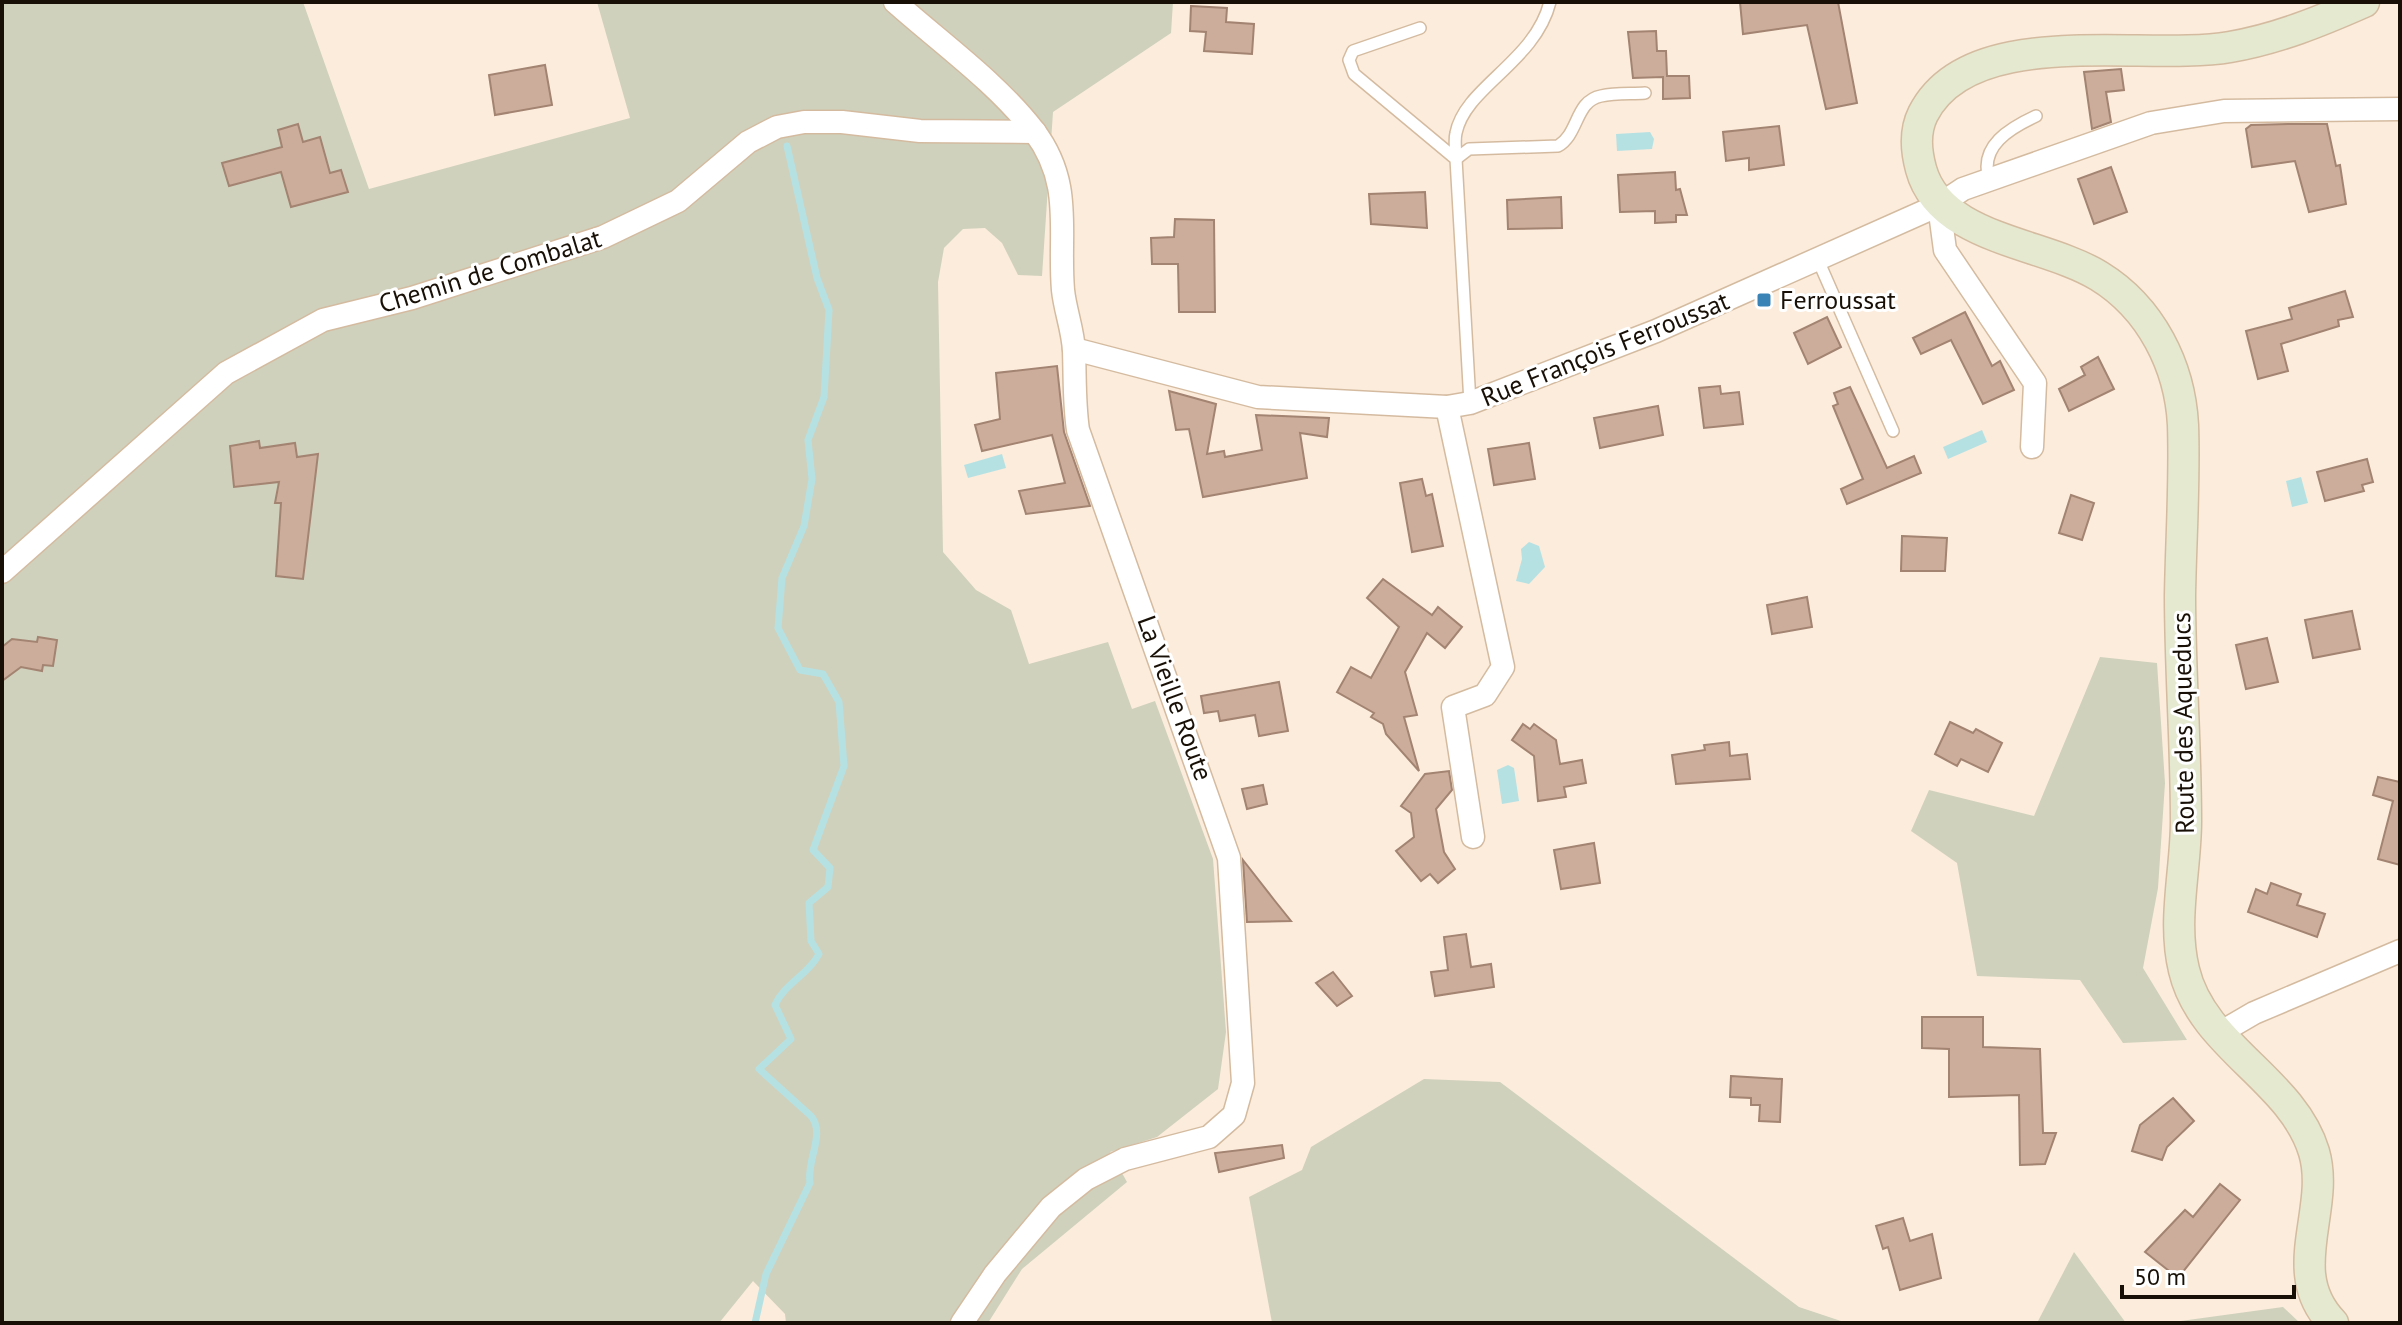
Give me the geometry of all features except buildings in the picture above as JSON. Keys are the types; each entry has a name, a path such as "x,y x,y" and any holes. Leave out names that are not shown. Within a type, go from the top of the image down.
{"main road":[{"path":"1939,205 1924,180 1916,149 1921,118 1938,92 1963,71 2005,58 2107,50 2227,48 2289,32 2364,2"},
{"name":"Route des Aqueducs","path":"1939,205 1965,223 2098,275 2140,312 2170,361 2181,399 2184,452 2180,597 2186,834 2179,941 2185,975 2218,1034 2293,1112 2310,1140 2316,1160 2317,1182 2308,1247 2309,1272 2319,1303 2333,1323"}],"street":[{"name":"La Vieille Route","path":"895,2 1002,96 1035,132 1053,164 1065,206 1063,290 1074,349 1072,393 1078,430 1229,858 1243,1083 1234,1115 1209,1137 1125,1159 1086,1179 1051,1207 995,1274 962,1323"},
{"name":"Rue François Ferroussat","path":"1074,349 1258,397 1447,407 1470,403 1656,331 1939,205 1963,189 2165,121 2224,111 2400,109"},
{"name":"Chemin de Combalat","path":"2,572 226,373 323,320 412,298 603,237 678,201 748,142 777,127 804,122 842,122 920,131 1035,132"},
{"path":"1939,205 1945,250 2035,383 2032,447"},
{"name":"Rue François Ferroussat","path":"1447,407 1503,667 1485,695 1453,707 1473,837"},
{"path":"2218,1034 2254,1013 2400,951"}],"lane":[{"path":"1470,403 1456,133 1473,102 1533,42 1545,24 1550,2"},
{"path":"1420,28 1353,51 1349,60 1354,74 1456,159"},
{"path":"1456,159 1469,149 1558,146 1568,140 1588,102 1598,96 1645,93"},
{"path":"1989,179 1986,161 1997,139 2036,116"},
{"path":"1818,260 1893,431"}],"green space":[{"path":"2,2 303,2 369,189 630,118 597,2 1173,2 1171,33 1053,112 1042,276 1018,275 1002,243 985,228 963,229 944,248 938,282 943,552 976,590 1011,610 1029,664 1108,642 1132,709 1155,701 1213,859 1226,1032 1218,1089 1157,1137 1110,1152 1127,1182 1022,1269 988,1323 786,1323 785,1314 753,1281 719,1323 2,1323"},
{"path":"2100,657 2157,663 2165,783 2158,888 2143,968 2187,1040 2123,1043 2080,980 1977,976 1957,863 1911,831 1929,790 2034,816"},
{"path":"1424,1079 1500,1082 1799,1307 1847,1323 1272,1323 1249,1197 1302,1170 1311,1147"},
{"path":"2074,1252 2126,1323 2037,1323"},
{"path":"2283,1307 2300,1323 2166,1323"}],"water":[{"path":"1650,132 1654,139 1652,149 1617,151 1616,134"},
{"path":"1982,430 1987,442 1948,459 1943,447"},
{"path":"1002,454 1006,468 968,478 964,465"},
{"path":"2301,477 2308,503 2292,507 2286,481"},
{"path":"1529,542 1539,546 1545,567 1529,584 1516,581 1522,559 1521,549"},
{"path":"1508,765 1514,768 1519,801 1502,804 1497,770"}],"waterway":[{"path":"755,1323 766,1274 810,1183 817,1131 811,1116 759,1069 791,1039 775,1005 819,954 811,941 809,903 828,887 830,868 813,850 844,766 839,702 823,674 800,670 778,628 782,578 804,526 812,479 808,440 824,397 829,310 817,278 787,146"}],"place":[{"name":"Ferroussat","path":"1764,300"}]}
